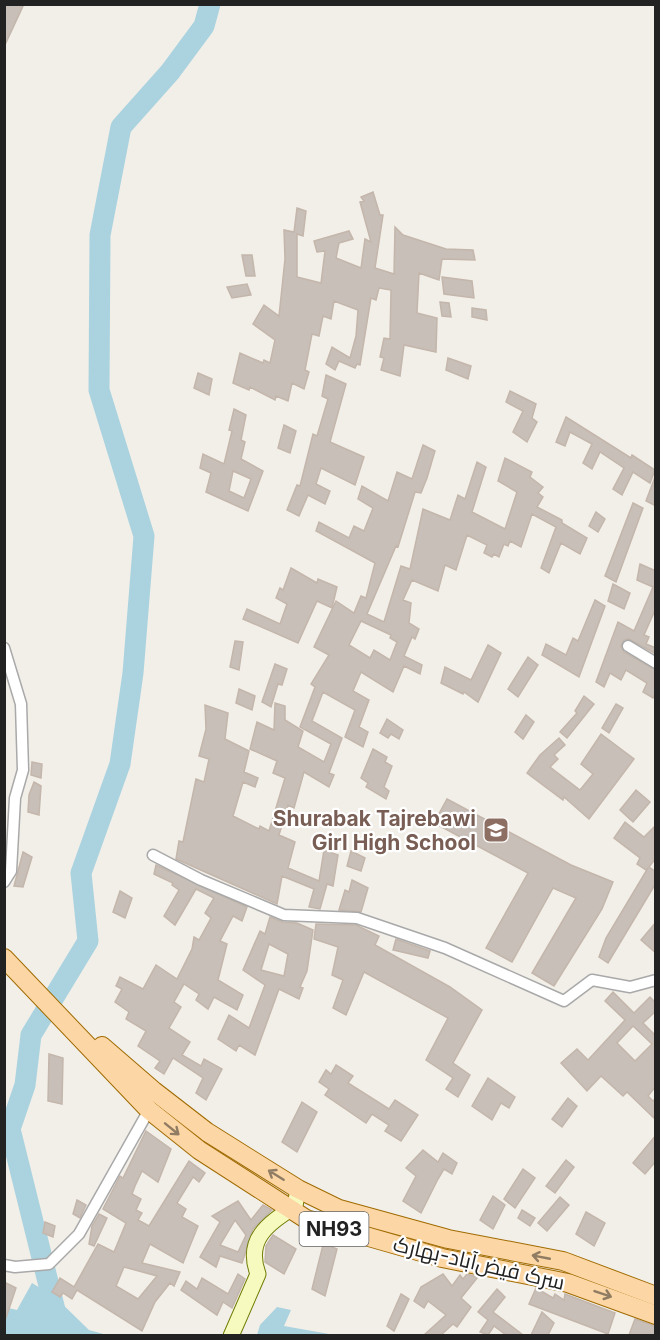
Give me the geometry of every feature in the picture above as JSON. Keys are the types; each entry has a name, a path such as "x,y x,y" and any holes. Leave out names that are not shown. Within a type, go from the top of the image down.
{"main road":[{"name":"سرک فیض‌آباد-بهارک","path":"4,945 149,1110 199,1150 294,1202 339,1209 448,1239 563,1261 656,1296"},
{"name":"سرک فیض‌آباد-بهارک","path":"4,958 73,1024 294,1202 306,1219 442,1258 568,1282 656,1315"}],"street":[{"path":"628,646 656,663"},
{"path":"4,648 21,704 23,770 15,798 11,871 4,882"},
{"path":"153,855 201,880 284,915 357,918 445,948 564,1001 592,980 630,987 656,980"},
{"path":"4,1265 49,1264 79,1234 149,1110"},
{"path":"231,1335 258,1274 252,1258 259,1237 294,1202"}],"water":[{"path":"32,1283 55,1297 89,1330 107,1335 5,1335 4,1307 17,1310"},
{"path":"277,1307 291,1310 284,1326 335,1335 257,1335 260,1325"}],"building":[{"path":"4,4 24,4 4,47"},
{"path":"373,192 380,215 383,215 375,268 394,274 395,227 403,235 446,249 473,250 475,260 442,259 439,280 419,273 417,313 437,318 436,352 404,345 400,376 381,370 384,358 380,357 384,338 390,339 391,290 379,288 376,300 371,298 360,365 357,364 355,368 339,361 335,370 326,364 332,347 350,358 356,336 358,310 334,301 331,319 323,316 319,336 312,334 305,370 309,372 304,389 292,383 288,401 276,396 275,400 250,387 249,390 233,383 240,353 263,363 264,360 270,363 275,340 253,324 264,305 279,316 285,259 284,230 294,232 297,208 306,211 303,236 297,234 297,277 321,283 325,251 317,252 314,241 349,231 353,239 339,243 336,258 361,268 365,239 371,242 360,202 364,201 361,197"},
{"path":"242,255 252,255 255,276 246,276"},
{"path":"442,277 472,281 474,298 444,294"},
{"path":"247,284 251,295 232,298 227,287"},
{"path":"440,302 449,303 451,317 442,316"},
{"path":"472,308 486,310 487,320 472,317"},
{"path":"448,358 471,366 468,379 446,370"},
{"path":"198,373 212,379 209,395 194,388"},
{"path":"326,375 346,384 330,442 364,457 355,485 321,468 316,484 330,491 325,504 308,495 299,516 287,510 297,485 300,486 313,434 317,436 328,399 322,396"},
{"path":"510,391 536,404 532,418 537,422 527,442 513,432 523,411 506,402"},
{"path":"234,409 246,415 241,440 245,442 241,459 263,471 248,511 206,492 211,473 200,468 203,454 224,464 232,431 229,430","holes":["233,471 251,479 244,498 229,491"]},
{"path":"566,417 631,458 632,455 655,470 650,483 633,472 622,495 613,489 624,468 600,452 592,469 583,463 592,444 570,432 565,446 556,442"},
{"path":"284,425 296,431 290,453 278,448"},
{"path":"423,445 435,451 421,493 415,492 398,547 396,546 367,614 384,622 401,566 410,569 423,509 450,520 458,495 465,499 477,462 486,467 472,512 505,529 517,492 498,481 505,458 532,472 530,477 543,487 538,493 543,497 537,507 562,520 562,523 587,538 580,554 561,543 549,573 541,568 556,527 532,514 521,547 510,541 508,546 504,544 499,557 494,554 492,557 484,553 487,545 467,535 456,570 445,565 438,591 412,580 403,600 411,603 409,623 419,629 415,639 412,637 404,656 422,665 420,674 404,666 393,692 361,672 353,691 369,700 359,727 368,732 363,747 345,737 355,710 323,692 312,721 342,738 329,773 334,775 329,787 304,772 294,808 288,805 279,835 295,842 288,868 319,881 324,850 338,855 333,886 327,884 320,909 309,907 314,889 282,876 277,904 176,859 179,841 183,842 196,779 204,782 209,759 199,756 206,729 205,705 228,713 225,739 249,751 244,772 258,778 255,787 243,782 233,816 259,829 260,826 269,831 285,778 273,773 277,761 250,749 257,722 274,730 275,703 285,706 285,720 303,731 298,747 324,762 331,744 300,727 315,687 311,684 329,655 314,647 336,601 354,613 361,596 366,598 375,563 316,531 319,522 349,538 354,526 364,531 373,508 358,499 362,486 388,501 397,472 412,479","holes":["361,621 391,635 390,638 397,642 390,660 374,650 370,658 349,645"]},
{"path":"656,478 656,506 646,501"},
{"path":"633,503 643,508 616,582 605,576"},
{"path":"596,512 605,519 598,532 589,526"},
{"path":"640,564 656,571 656,608 644,635 649,637 646,644 656,648 656,654 629,639 624,640 621,646 624,652 656,670 656,692 653,698 643,692 647,683 626,670 621,680 610,673 604,687 596,682 618,622 634,631 653,587 637,580"},
{"path":"291,568 317,583 318,579 337,587 332,608 317,601 298,643 243,619 247,609 280,624 287,604 276,598 280,588 283,590"},
{"path":"613,584 630,593 624,609 608,601"},
{"path":"595,600 605,606 579,677 542,655 546,644 566,655 573,638 578,641"},
{"path":"235,641 243,642 239,670 230,667"},
{"path":"488,645 501,653 478,702 464,692 463,694 441,683 445,667 471,680"},
{"path":"528,657 538,665 518,697 508,689"},
{"path":"275,664 287,669 282,685 278,684 271,707 262,702"},
{"path":"239,689 255,696 252,710 236,703"},
{"path":"584,696 594,704 567,738 560,732 577,713 575,711"},
{"path":"616,704 623,708 609,733 602,728"},
{"path":"526,715 534,722 523,739 515,732"},
{"path":"387,719 403,730 399,739 391,734 388,738 380,733"},
{"path":"601,734 634,759 589,819 564,797 563,800 527,773 540,755 559,738 565,745 554,755 558,759 550,767 580,790 593,774 581,764"},
{"path":"373,749 387,757 385,762 392,766 384,787 389,791 386,799 366,787 368,783 361,778"},
{"path":"32,762 42,764 41,778 31,775"},
{"path":"34,782 41,786 39,815 28,812 29,795"},
{"path":"636,790 650,802 633,822 620,810"},
{"path":"447,799 571,865 613,882 602,909 554,986 532,973 576,898 553,888 512,962 486,948 528,873 434,823"},
{"path":"625,822 644,837 656,825 656,858 649,867 656,872 656,883 608,963 599,957 606,938 648,868 646,870 637,864 640,858 614,838"},
{"path":"351,851 365,858 361,871 347,866"},
{"path":"23,852 32,857 23,887 14,886"},
{"path":"156,865 247,907 242,921 233,916 220,941 227,944 218,980 243,995 237,1010 214,997 208,1009 196,1000 199,994 184,984 174,1002 181,1007 169,1028 190,1042 182,1055 201,1066 204,1059 222,1069 206,1100 196,1093 203,1078 173,1058 164,1074 155,1068 160,1061 138,1046 146,1031 126,1019 129,1012 115,1002 122,989 116,986 120,977 143,989 156,965 177,979 192,949 194,937 199,940 211,918 205,913 214,898 196,889 175,925 164,916 179,890 172,885 173,883 154,874"},
{"path":"352,880 368,888 361,912 339,910 345,890 349,892"},
{"path":"120,891 132,898 125,918 113,912"},
{"path":"270,917 283,922 297,923 313,930 307,971 300,987 303,988 299,999 279,989 255,1055 239,1045 236,1051 218,1039 229,1015 249,1028 265,985 243,970 260,931 265,934","holes":["269,944 288,954 284,976 261,970"]},
{"path":"656,922 656,953 641,940"},
{"path":"316,924 356,925 379,936 375,945 450,987 482,1010 453,1063 470,1075 458,1097 446,1089 453,1078 426,1060 448,1018 364,972 346,1015 333,1008 343,980 332,975 338,947 314,939"},
{"path":"396,939 430,951 428,958 393,950"},
{"path":"613,992 634,1013 650,997 656,1003 656,1011 643,1023 656,1036 656,1086 648,1096 653,1101 656,1098 656,1120 627,1092 623,1096 601,1076 587,1091 561,1063 577,1049 588,1060 625,1020 605,1001","holes":["633,1026 652,1044 635,1061 617,1043"]},
{"path":"49,1054 63,1058 62,1104 48,1101"},
{"path":"336,1065 353,1076 348,1083 389,1109 395,1100 418,1115 401,1141 385,1131 389,1125 372,1114 366,1123 325,1095 329,1089 319,1082 326,1070 331,1074"},
{"path":"488,1078 515,1097 509,1108 501,1103 492,1120 472,1106"},
{"path":"568,1098 577,1106 562,1127 552,1119"},
{"path":"302,1102 317,1112 297,1152 282,1142"},
{"path":"146,1131 171,1149 158,1182 142,1171 132,1194 141,1199 136,1210 142,1213 138,1220 149,1226 189,1161 205,1173 199,1182 193,1177 177,1203 186,1209 182,1217 198,1226 183,1263 150,1244 142,1263 180,1272 174,1286 170,1283 155,1302 142,1331 77,1290 72,1299 63,1293 60,1297 52,1292 60,1278 74,1287 98,1244 114,1252 126,1223 103,1209 120,1176 123,1178","holes":["124,1267 157,1276 138,1299 116,1286"]},
{"path":"656,1135 656,1161 645,1174 633,1163"},
{"path":"423,1150 438,1162 443,1153 457,1163 452,1174 444,1169 421,1213 403,1201 416,1176 406,1168"},
{"path":"566,1160 574,1167 555,1193 546,1186"},
{"path":"523,1169 535,1178 515,1208 504,1199"},
{"path":"493,1196 505,1205 493,1229 480,1220"},
{"path":"560,1197 569,1205 547,1231 538,1223"},
{"path":"77,1200 86,1205 80,1218 73,1214"},
{"path":"238,1201 251,1220 263,1205 272,1210 253,1229 242,1263 220,1256 216,1267 200,1257 220,1222 212,1216","holes":["235,1220 246,1235 238,1252 220,1245"]},
{"path":"522,1210 535,1218 530,1226 518,1218"},
{"path":"586,1212 605,1223 594,1246 576,1234"},
{"path":"99,1214 107,1218 94,1246 89,1244 92,1226"},
{"path":"45,1222 55,1226 53,1237 43,1233"},
{"path":"273,1235 296,1249 284,1274 265,1262 266,1246"},
{"path":"325,1237 333,1240 332,1247 337,1249 325,1296 312,1289"},
{"path":"238,1274 245,1279 232,1308 223,1302 217,1315 181,1290 186,1281 197,1289 202,1278 228,1294"},
{"path":"443,1274 452,1286 460,1275 463,1279 467,1274 478,1277 461,1298 471,1307 457,1327 453,1324 441,1335 424,1335 446,1315 428,1301 424,1308 414,1301 421,1287"},
{"path":"4,1282 16,1288 6,1318 4,1317"},
{"path":"536,1288 553,1298 555,1294 564,1300 565,1294 615,1313 608,1334 529,1304"},
{"path":"497,1289 505,1297 493,1312 523,1335 506,1335 494,1326 488,1335 480,1332 488,1320 478,1312"},
{"path":"401,1294 409,1299 394,1331 387,1326"},
{"path":"542,1312 554,1323 548,1335 531,1335"},
{"path":"635,1319 656,1326 656,1335 629,1335"}],"waterway":[{"path":"46,1336 55,1310 10,1129 25,1085 31,1035 88,941 81,873 120,764 133,673 144,536 99,390 100,235 121,127 170,72 204,26 210,4"}],"place":[{"name":"Shurabak Tajrebawi Girl High School","path":"496,830"}]}
